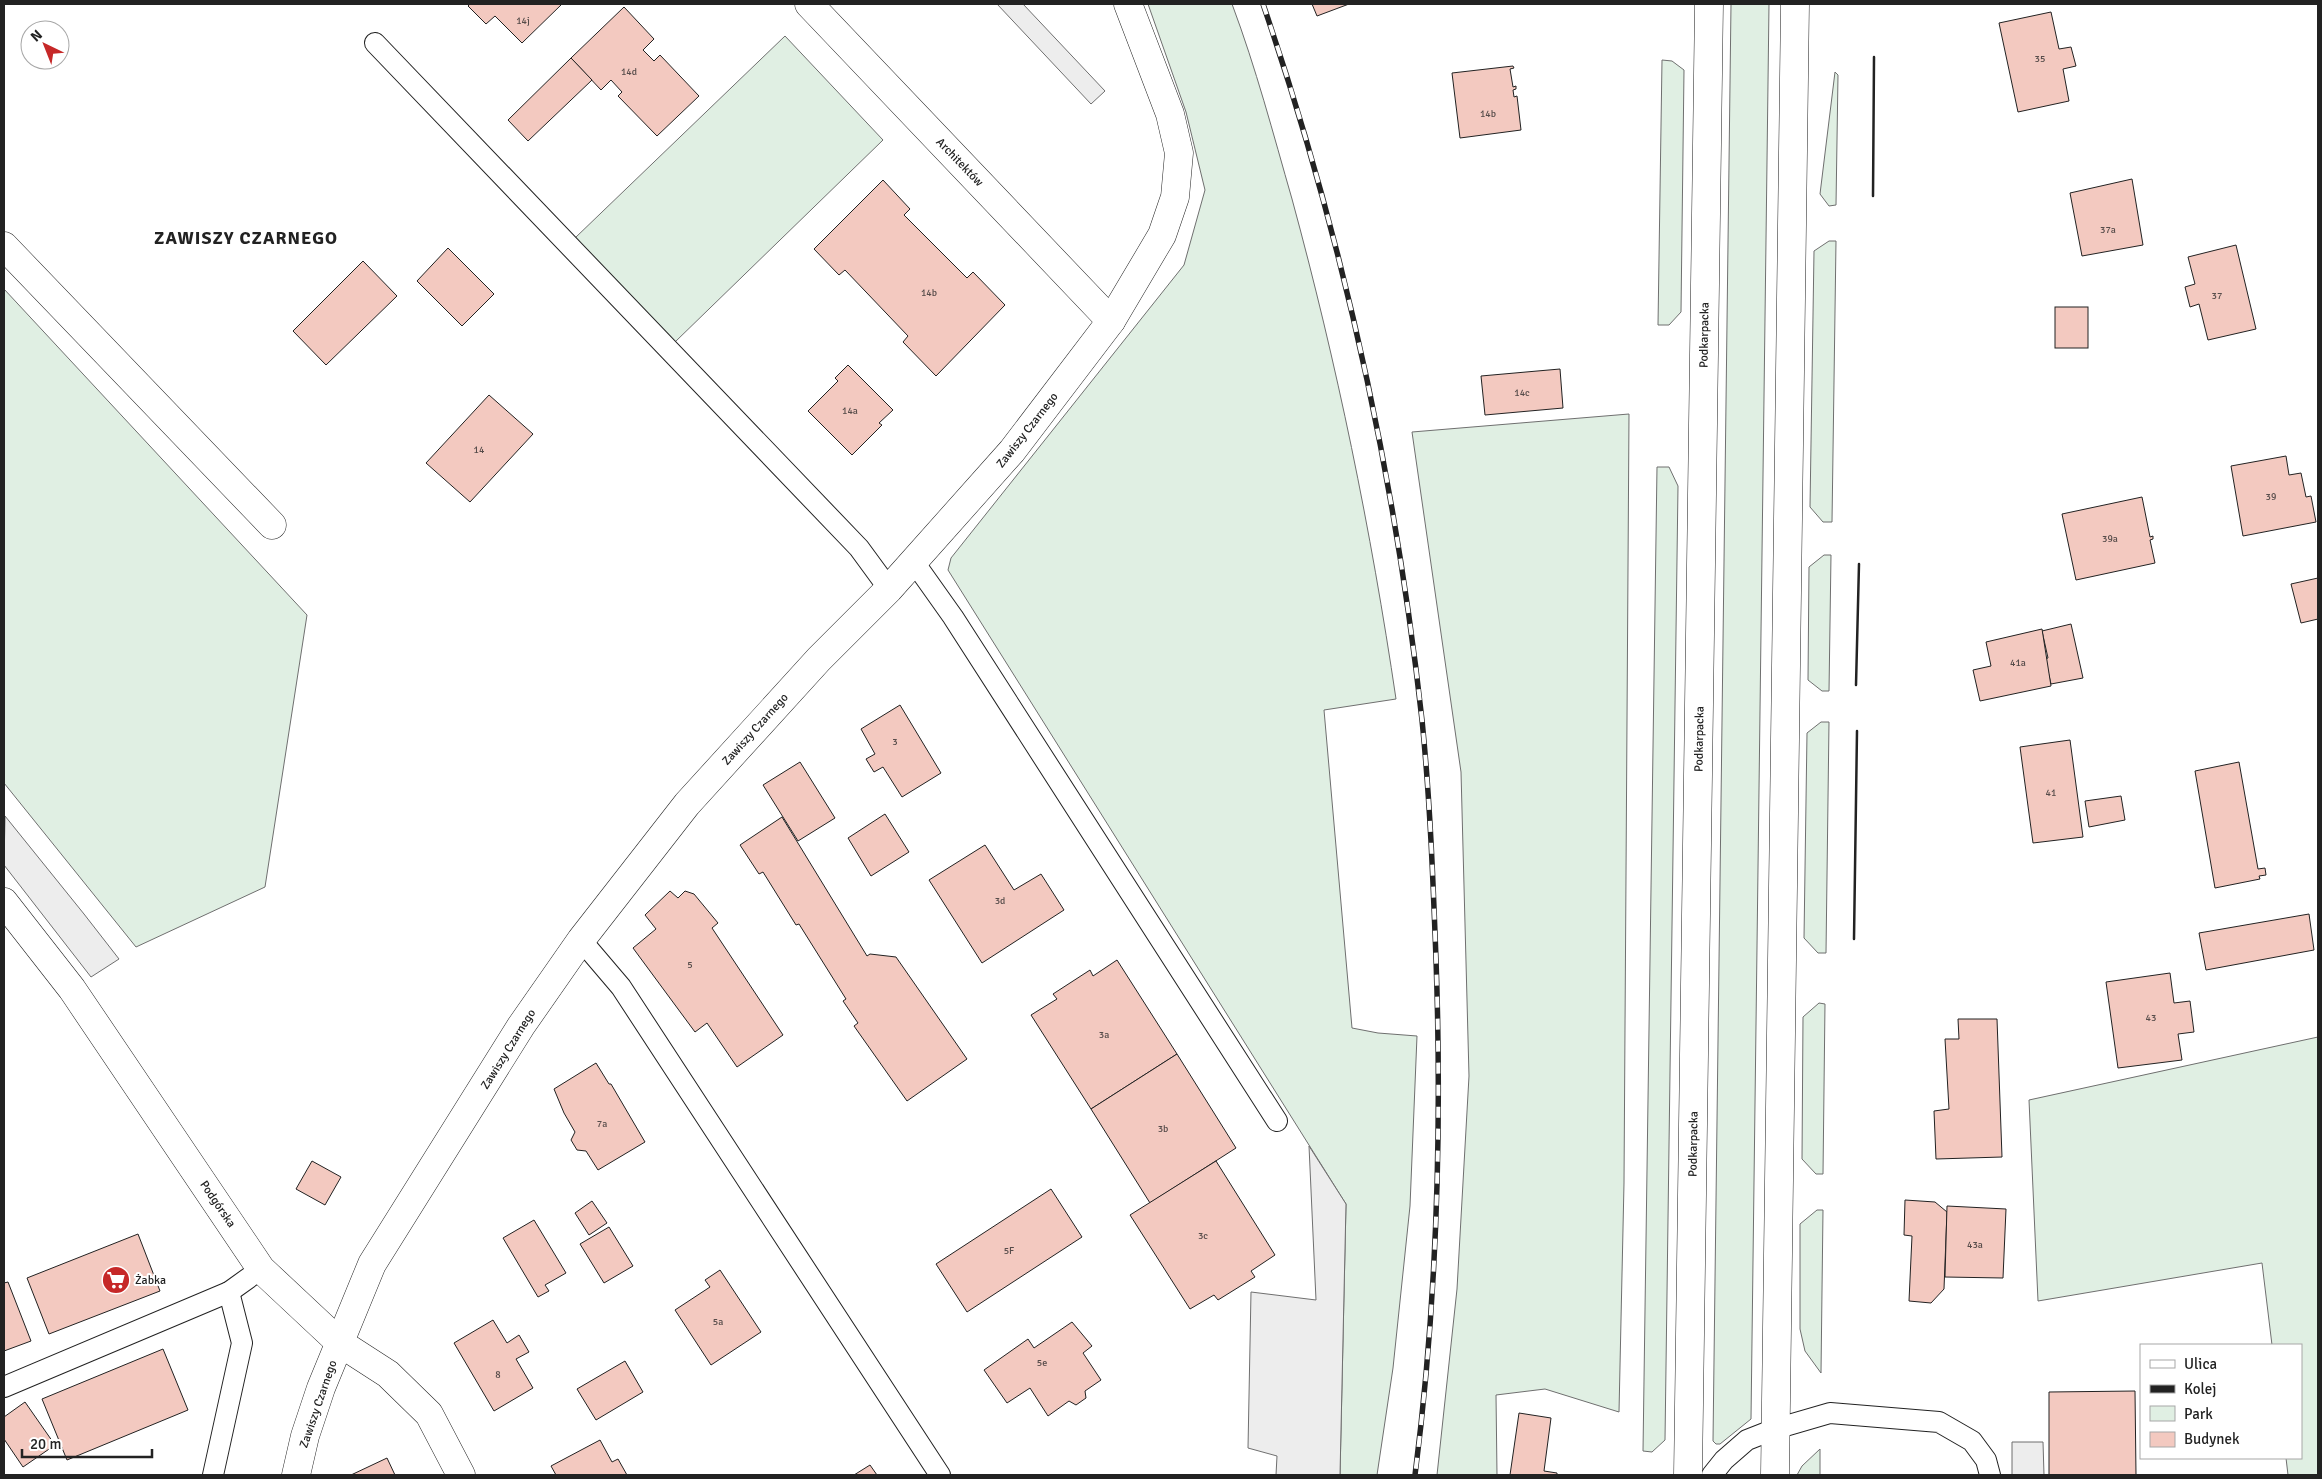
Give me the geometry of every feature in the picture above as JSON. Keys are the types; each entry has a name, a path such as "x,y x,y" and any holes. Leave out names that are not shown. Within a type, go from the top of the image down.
{"street":[{"name":"Architektów","path":"809,4 1093,304 1112,321"},
{"name":"Zawiszy Czarnego","path":"296,1475 305,1436 321,1388 372,1264 521,1026 581,940 686,804 819,659 914,562 1012,451 1112,321 1162,235 1175,197 1179,153 1170,114 1128,4"},
{"name":"Podkarpacka","path":"1688,1475 1709,4"},
{"path":"1775,1475 1794,4"},
{"path":"4,246 272,525"},
{"name":"Podgórska","path":"4,902 72,988 261,1269 340,1343 388,1374 429,1414 462,1475"}],"lane":[{"path":"375,43 860,548 889,589"},
{"path":"914,562 959,625 1277,1121"},
{"path":"581,940 621,987 940,1475"},
{"path":"4,1386 229,1292 261,1269"},
{"path":"213,1475 242,1343 229,1292"},
{"path":"1712,1475 1724,1460 1747,1440 1776,1429 1830,1414 1939,1422 1972,1441 1986,1460 1990,1475"}],"green space":[{"path":"1148,4 1232,4 1271,125 1324,323 1364,510 1396,699 1324,710 1352,1028 1378,1033 1417,1036 1410,1206 1393,1368 1377,1475 1340,1475 1346,1204 948,570 951,558 1184,265 1205,190 1186,112"},
{"path":"1731,4 1769,4 1751,1419 1720,1444 1716,1444 1713,1441"},
{"path":"785,36 883,140 675,342 575,238"},
{"path":"1662,60 1672,61 1684,70 1681,312 1669,325 1658,325"},
{"path":"1835,72 1838,75 1836,205 1829,206 1820,194"},
{"path":"1829,241 1836,241 1832,522 1823,522 1810,507 1814,251"},
{"path":"4,289 307,615 265,887 136,947 4,783"},
{"path":"1629,414 1624,1183 1619,1412 1545,1389 1496,1395 1497,1475 1437,1475 1457,1289 1469,1076 1461,772 1412,432"},
{"path":"1657,467 1669,467 1678,486 1665,1440 1652,1452 1643,1451"},
{"path":"1824,555 1831,555 1829,691 1822,691 1808,680 1809,567"},
{"path":"1821,722 1829,722 1826,953 1818,953 1804,938 1807,733"},
{"path":"1819,1003 1825,1004 1823,1174 1816,1174 1802,1159 1803,1017"},
{"path":"2318,1037 2318,1475 2288,1475 2286,1459 2302,1459 2302,1344 2272,1344 2262,1263 2038,1301 2029,1100"},
{"path":"1817,1210 1823,1210 1821,1373 1805,1351 1800,1329 1800,1224"},
{"path":"1820,1449 1820,1475 1797,1475 1802,1466"}],"shaded area":[{"path":"997,4 1023,4 1105,91 1091,104"},
{"path":"5,816 119,959 91,977 4,865"},
{"path":"1309,1146 1346,1204 1340,1475 1276,1475 1277,1456 1248,1448 1251,1292 1316,1300"},
{"path":"2012,1442 2043,1442 2044,1475 2012,1475"}],"building":[{"path":"470,4 562,4 522,43 495,16 486,24 468,6"},
{"path":"1312,4 1349,4 1317,16"},
{"path":"624,7 654,39 643,50 654,61 660,55 699,96 657,136 618,96 622,92 611,80 601,90 571,58"},
{"path":"2051,12 2059,49 2071,47 2076,66 2063,69 2069,101 2018,112 1999,23"},
{"path":"571,58 592,80 528,141 508,120"},
{"path":"1513,66 1514,68 1510,69 1513,87 1516,86 1516,89 1513,90 1514,97 1517,96 1521,130 1460,138 1452,73"},
{"path":"2132,179 2143,245 2082,256 2070,193"},
{"path":"883,180 910,209 904,215 967,278 973,272 1005,305 936,376 903,342 908,336 845,270 839,275 814,249"},
{"path":"2236,245 2256,329 2208,340 2199,304 2190,307 2185,287 2195,284 2188,257"},
{"path":"448,248 494,294 462,326 417,281"},
{"path":"363,261 397,296 326,365 293,331"},
{"path":"2055,307 2088,307 2088,348 2055,348"},
{"path":"848,365 893,410 879,423 882,425 852,455 808,411 838,381 835,378"},
{"path":"1560,369 1563,408 1485,415 1481,376"},
{"path":"489,395 533,434 470,502 426,463"},
{"path":"2286,456 2289,475 2301,473 2306,497 2311,496 2316,522 2243,536 2231,466"},
{"path":"2142,497 2150,537 2153,536 2153,539 2150,540 2155,563 2076,580 2062,514"},
{"path":"2318,578 2318,619 2301,623 2291,584"},
{"path":"2071,624 2083,678 2051,684 2045,659 2048,658 2042,631"},
{"path":"2042,629 2051,686 1980,701 1973,670 1991,666 1986,642"},
{"path":"900,705 941,773 902,797 883,767 874,772 866,759 875,754 861,729"},
{"path":"2070,740 2083,837 2033,843 2020,747"},
{"path":"800,762 835,818 798,841 763,785"},
{"path":"2239,762 2258,869 2265,868 2266,875 2259,876 2260,879 2215,888 2195,771"},
{"path":"2121,796 2125,820 2089,827 2085,801"},
{"path":"885,814 909,852 871,876 848,838"},
{"path":"782,817 867,956 870,954 896,957 967,1059 907,1101 854,1026 858,1023 843,1001 846,999 799,924 796,925 763,872 759,874 740,845"},
{"path":"985,845 1014,890 1041,874 1064,910 982,963 929,880"},
{"path":"670,891 678,898 685,891 694,894 718,923 712,928 783,1035 737,1067 707,1023 695,1032 633,948 656,929 645,915"},
{"path":"2309,914 2314,950 2206,970 2199,933"},
{"path":"1117,960 1177,1054 1091,1109 1031,1015 1057,999 1053,994 1090,970 1093,976"},
{"path":"2170,973 2174,1003 2190,1001 2194,1032 2178,1034 2182,1060 2118,1068 2106,982"},
{"path":"1958,1019 1997,1019 2002,1157 1936,1159 1934,1111 1949,1109 1945,1039 1959,1039"},
{"path":"1177,1054 1236,1148 1150,1203 1091,1109"},
{"path":"596,1063 609,1084 611,1084 645,1142 598,1170 586,1151 577,1150 571,1140 575,1132 564,1113 554,1089"},
{"path":"312,1161 341,1177 325,1205 296,1189"},
{"path":"1216,1161 1275,1255 1251,1271 1255,1277 1218,1300 1214,1295 1190,1309 1130,1215"},
{"path":"1051,1189 1082,1237 967,1312 936,1264"},
{"path":"1905,1200 1935,1202 1947,1212 1944,1289 1931,1303 1909,1301 1912,1236 1904,1235"},
{"path":"592,1201 607,1223 589,1235 575,1213"},
{"path":"1947,1206 2006,1209 2003,1278 1945,1277"},
{"path":"534,1220 566,1273 545,1285 549,1291 538,1297 503,1238"},
{"path":"609,1227 633,1266 604,1283 580,1244"},
{"path":"138,1234 160,1291 49,1334 27,1278"},
{"path":"720,1270 761,1332 711,1365 675,1310 710,1287 705,1280"},
{"path":"8,1282 31,1341 4,1351 4,1283"},
{"path":"493,1320 507,1343 519,1335 529,1352 516,1359 533,1388 494,1411 454,1343"},
{"path":"1072,1322 1092,1346 1083,1353 1101,1380 1085,1391 1086,1398 1076,1405 1069,1401 1048,1416 1030,1388 1007,1403 984,1370 1028,1339 1034,1348"},
{"path":"163,1349 188,1410 67,1460 42,1399"},
{"path":"625,1361 643,1392 596,1420 577,1389"},
{"path":"2135,1391 2136,1475 2049,1475 2049,1392"},
{"path":"25,1402 55,1445 23,1467 4,1439 4,1417"},
{"path":"1519,1413 1551,1418 1544,1471 1557,1473 1557,1475 1510,1475"},
{"path":"600,1440 612,1462 618,1459 627,1475 556,1475 551,1466"},
{"path":"387,1458 395,1475 351,1475"},
{"path":"870,1465 877,1475 854,1475"}],"railway":[{"path":"1263,4 1317,179 1362,357 1381,447 1397,538 1422,720 1429,809 1436,959 1438,1153 1433,1282 1415,1475"}],"wall":[{"path":"1873,196 1874,57"},
{"path":"1856,685 1859,564"},
{"path":"1854,939 1857,731"}],"place":[{"name":"Żabka","path":"116,1280"}],"district":[{"name":"ZAWISZY CZARNEGO","path":"246,238"}]}
